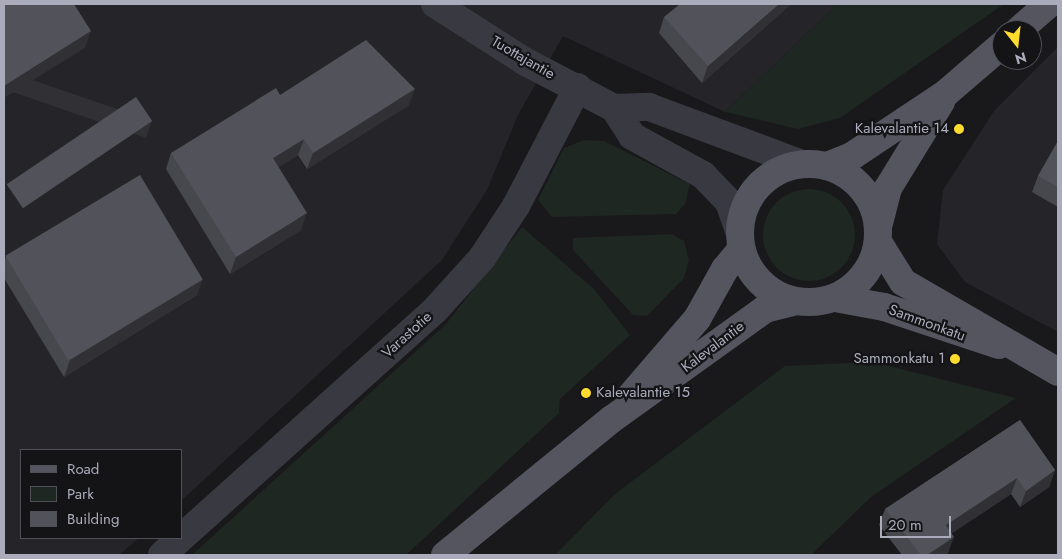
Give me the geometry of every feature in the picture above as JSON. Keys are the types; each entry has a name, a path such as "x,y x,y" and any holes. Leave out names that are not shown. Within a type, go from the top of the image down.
{"main road":[{"path":"1031,20 1049,4"},
{"path":"946,94 888,188 878,235 864,276 835,298 794,302 760,283 740,241 742,212 760,184 782,169 814,165 852,156 946,94 992,54"},
{"path":"814,165 856,182 871,203 878,235"},
{"name":"Sammonkatu","path":"878,235 903,282 981,323 1019,350 1058,372"},
{"name":"Kalevalantie","path":"612,419 697,319 740,241"},
{"name":"Sammonkatu","path":"835,298 884,307 978,341 1019,350"},
{"name":"Kalevalantie","path":"445,555 612,419 765,309 794,302"}],"street":[{"name":"Tuottajantie","path":"435,4 524,61 578,87 614,108 632,136 704,175 729,202 740,241"},
{"name":"Varastotie","path":"182,537 434,310 476,264 516,206 578,87"},
{"path":"614,108 649,108 814,165"},
{"name":"Varastotie","path":"162,555 180,539"}],"shaded area":[{"path":"4,4 838,4 725,112 563,36 518,115 487,190 442,260 182,500 182,449 20,449 20,539 138,539 119,555 4,555"},
{"path":"1058,47 1058,332 965,282 937,244 943,190 994,111 1035,70 1042,70 1042,63"}],"green space":[{"path":"838,4 1004,4 840,118 798,129 725,112"},
{"path":"584,140 604,141 690,184 685,204 676,214 552,217 538,200 564,148"},
{"path":"809,189 827,192 842,202 852,217 855,235 852,253 842,268 827,278 809,281 791,278 776,268 766,253 763,235 766,217 776,202 791,192"},
{"path":"522,227 594,289 630,335 560,399 559,413 406,555 192,555 446,324"},
{"path":"672,234 684,241 689,260 684,278 647,316 633,315 573,250 573,238"},
{"path":"873,362 1016,398 871,497 811,555 555,555 615,494 785,366"}],"building":[{"path":"4,4 74,4 91,31 4,86"},
{"path":"680,4 779,4 708,66 664,17"},
{"path":"366,40 415,89 313,153 304,139 273,158 307,213 236,257 171,153 276,88 280,95"},
{"path":"136,97 152,121 23,208 7,184"},
{"path":"1058,141 1058,187 1038,176"},
{"path":"140,175 203,280 68,360 5,256"},
{"path":"1020,420 1055,470 1026,491 1017,478 946,525 954,537 927,555 921,555 885,509"}],"place":[{"name":"Kalevalantie 14","path":"959,129"},
{"name":"Sammonkatu 1","path":"955,359"},
{"name":"Kalevalantie 15","path":"586,393"}]}
